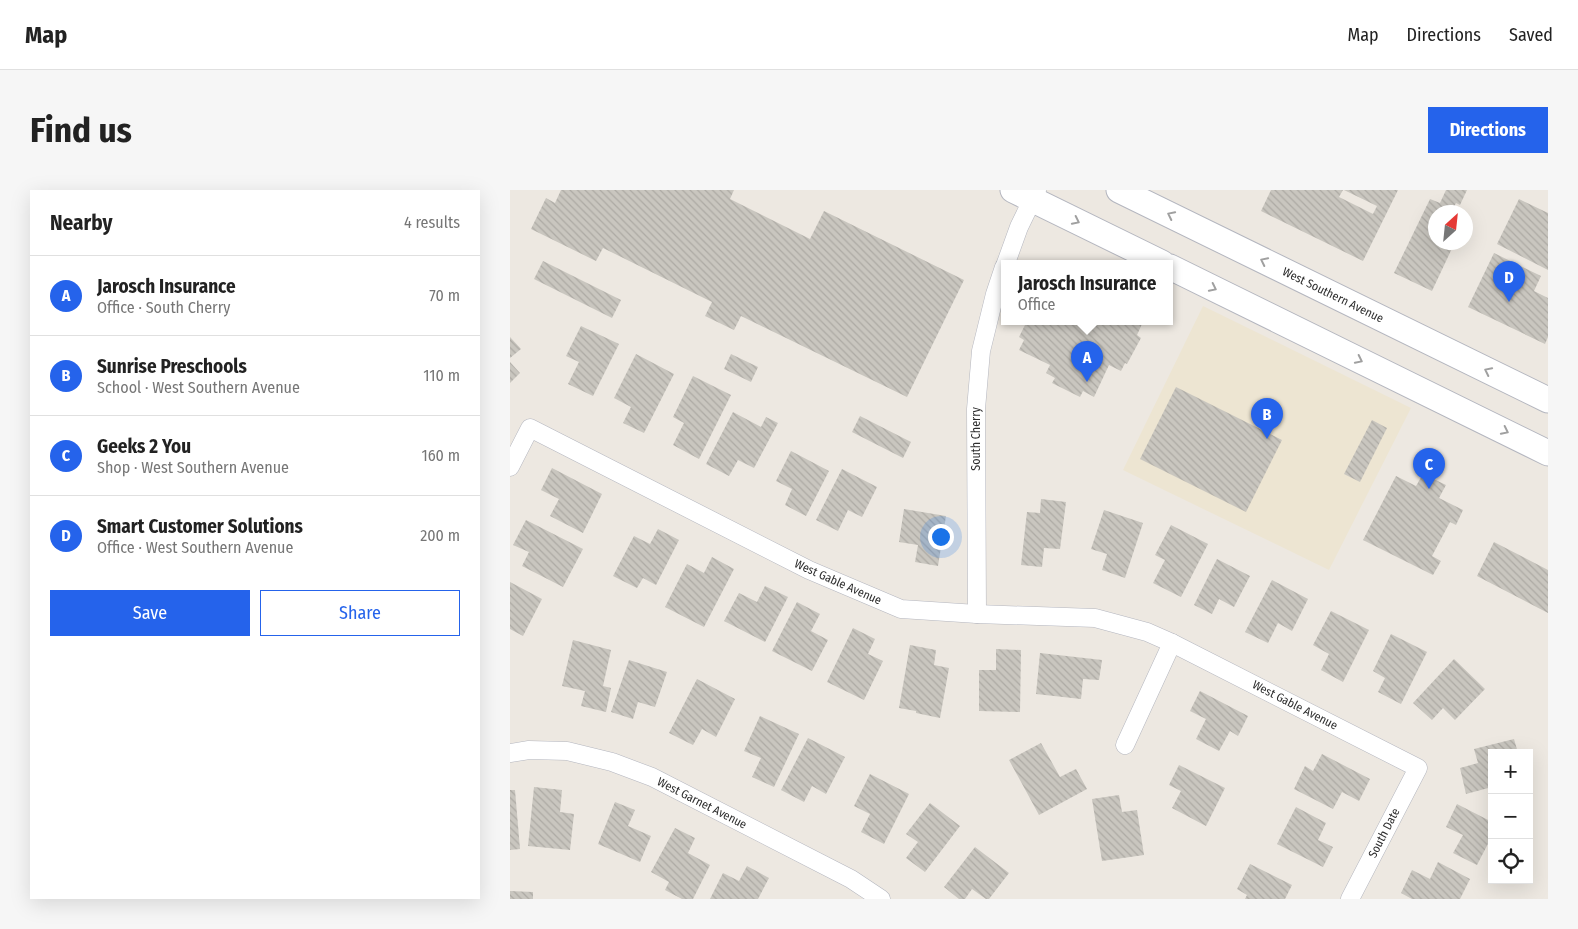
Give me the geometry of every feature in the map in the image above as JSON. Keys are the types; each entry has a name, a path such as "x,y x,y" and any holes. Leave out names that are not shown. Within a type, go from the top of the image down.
{"main road":[{"name":"West Southern Avenue","path":"1118,190 1548,400"},
{"path":"1027,193 1156,260"},
{"path":"1173,268 1548,453"}],"street":[{"name":"South Cherry","path":"1007,260 1019,227 1027,193"},
{"name":"South Cherry","path":"977,614 977,399 981,350 1001,277"},
{"name":"West Gable Avenue","path":"510,467 530,428 809,570 901,609 1095,618 1148,632 1172,642 1418,768"},
{"path":"1125,745 1172,642"},
{"name":"West Garnet Avenue","path":"510,753 529,750 568,751 612,762 652,777 851,879 881,899"},
{"name":"South Date","path":"1350,899 1418,768"}],"shaded area":[{"path":"1203,306 1411,408 1329,570 1123,470"}],"building":[{"path":"561,190 734,190 730,199 810,239 824,211 964,280 907,397 741,316 734,330 705,316 712,302 603,248 596,261 531,229 546,198 555,203"},
{"path":"1271,190 1343,190 1339,197 1373,214 1377,206 1344,190 1398,190 1363,261 1261,211"},
{"path":"1446,190 1467,190 1460,205 1456,203 1455,205 1428,205 1428,250 1451,250 1432,291 1394,273 1430,199 1440,203"},
{"path":"1519,199 1548,213 1548,270 1497,244"},
{"path":"1494,253 1541,276 1534,291 1548,298 1548,337 1545,344 1468,307"},
{"path":"543,261 621,300 612,318 534,279"},
{"path":"1025,325 1142,325 1137,335 1141,338 1127,364 1125,363 1121,371 1109,365 1094,397 1083,391 1080,397 1052,383 1055,378 1046,373 1050,365 1019,350 1024,340 1019,337"},
{"path":"581,326 619,344 593,396 568,384 579,362 566,356"},
{"path":"510,337 521,349 510,358"},
{"path":"636,354 674,374 644,433 623,423 631,407 614,398"},
{"path":"731,354 758,367 751,382 724,369"},
{"path":"510,362 520,373 510,383"},
{"path":"693,376 731,395 699,459 673,445 684,423 673,417"},
{"path":"1176,387 1282,440 1246,512 1140,459"},
{"path":"733,412 761,427 766,417 778,423 754,468 738,460 729,476 706,464"},
{"path":"860,416 911,442 903,458 852,432"},
{"path":"1372,420 1387,428 1360,482 1344,474"},
{"path":"791,451 829,471 806,516 785,505 792,489 776,481"},
{"path":"552,468 602,494 583,533 550,516 559,499 541,490"},
{"path":"842,469 877,487 862,517 848,510 838,531 816,520"},
{"path":"1423,474 1446,485 1439,498 1463,510 1456,525 1450,522 1432,556 1441,561 1433,575 1363,540 1396,476 1416,486"},
{"path":"1041,499 1066,502 1060,549 1044,548 1042,567 1021,565 1027,512 1040,513"},
{"path":"904,509 946,516 938,566 915,562 918,545 899,542"},
{"path":"1104,510 1143,523 1125,578 1102,570 1107,554 1091,549"},
{"path":"526,520 583,549 563,587 522,566 529,552 513,545"},
{"path":"1171,525 1208,544 1181,597 1153,583 1165,560 1155,555"},
{"path":"658,529 679,540 656,585 643,578 637,588 613,576 634,536 650,544"},
{"path":"1494,542 1548,570 1548,613 1477,576"},
{"path":"712,557 734,569 704,627 665,607 687,564 704,573"},
{"path":"1217,559 1250,576 1234,607 1219,599 1212,614 1194,605"},
{"path":"1272,580 1308,599 1292,631 1278,623 1268,643 1245,632"},
{"path":"510,582 542,599 523,636 510,629"},
{"path":"765,586 788,597 765,642 724,621 739,593 757,602"},
{"path":"797,602 820,614 811,631 828,640 812,671 772,651"},
{"path":"1331,611 1369,630 1343,682 1321,670 1329,654 1313,645"},
{"path":"853,628 875,639 868,654 883,661 864,700 827,682"},
{"path":"1391,634 1427,652 1401,704 1378,692 1385,678 1373,671"},
{"path":"573,640 611,650 603,686 611,688 606,712 581,706 585,691 562,686"},
{"path":"910,645 936,650 934,665 949,668 940,718 899,708"},
{"path":"996,649 1021,650 1020,712 979,711 979,670 996,670"},
{"path":"1040,653 1102,660 1099,680 1083,679 1081,699 1036,694"},
{"path":"1454,659 1485,689 1455,720 1443,708 1432,720 1413,703"},
{"path":"629,660 667,672 655,707 638,702 633,719 611,712"},
{"path":"697,679 735,699 716,737 702,729 693,745 669,733"},
{"path":"1200,691 1248,716 1238,736 1230,731 1219,751 1196,739 1206,719 1190,711"},
{"path":"760,716 799,734 774,787 752,777 761,758 744,751"},
{"path":"808,738 845,757 826,794 812,786 804,802 781,790"},
{"path":"1514,739 1517,749 1488,749 1488,788 1466,794 1460,768 1478,763 1474,749"},
{"path":"1041,743 1060,777 1076,769 1087,789 1039,815 1009,760"},
{"path":"1322,754 1370,779 1359,801 1342,792 1333,809 1294,789 1305,766 1313,771"},
{"path":"1179,765 1225,788 1206,826 1172,808 1181,791 1169,785"},
{"path":"870,774 909,794 884,844 861,832 870,814 854,806"},
{"path":"534,787 562,790 560,812 574,814 570,850 528,846"},
{"path":"510,790 515,790 520,849 510,850"},
{"path":"1119,795 1122,812 1137,810 1144,855 1102,861 1092,799"},
{"path":"615,802 635,810 628,826 651,836 640,862 598,844"},
{"path":"930,803 960,826 925,872 906,858 918,842 906,834"},
{"path":"1457,804 1488,820 1488,844 1477,865 1453,853 1463,835 1446,827"},
{"path":"1296,807 1326,823 1318,840 1333,847 1323,867 1277,844"},
{"path":"675,828 695,838 688,853 710,865 693,899 682,899 665,890 669,882 651,872"},
{"path":"975,847 1009,873 989,899 986,899 972,889 965,899 959,899 944,887"},
{"path":"1438,862 1470,879 1460,899 1412,899 1401,893 1412,870 1430,879"},
{"path":"1250,864 1292,885 1285,899 1245,899 1247,895 1237,889"},
{"path":"747,866 769,878 758,899 710,899 723,873 739,881"},
{"path":"510,891 533,892 533,899 510,899"}],"place":[{"name":"Smart Customer Solutions","path":"1509,302"},
{"name":"Jarosch Insurance","path":"1087,382"},
{"name":"Sunrise Preschools","path":"1267,439"},
{"name":"Geeks 2 You","path":"1429,489"}]}
